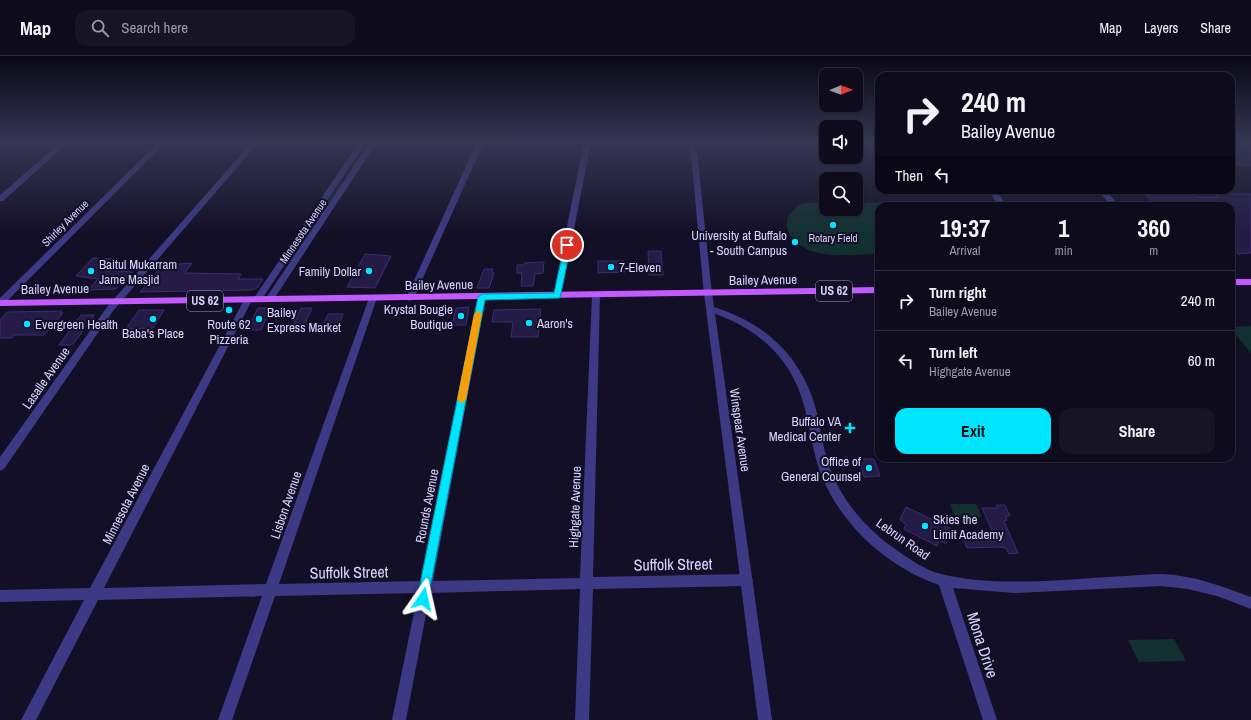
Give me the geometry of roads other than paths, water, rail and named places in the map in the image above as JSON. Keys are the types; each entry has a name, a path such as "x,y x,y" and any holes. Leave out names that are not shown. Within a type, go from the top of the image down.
{"main road":[{"path":"1235,282 1251,282"},
{"name":"Bailey Avenue","path":"0,303 709,294 875,290"}],"street":[{"path":"0,199 30,173"},
{"name":"Shirley Avenue","path":"0,303 132,173"},
{"name":"Lasalle Avenue","path":"0,466 110,309 229,173"},
{"name":"Minnesota Avenue","path":"28,720 252,300 342,173"},
{"name":"Minnesota Avenue","path":"269,300 354,173"},
{"path":"410,298 467,173"},
{"path":"557,296 582,173"},
{"name":"Winspear Avenue","path":"696,173 710,309 765,720"},
{"path":"339,178 350,179"},
{"path":"1105,194 1112,202"},
{"name":"Highgate Avenue","path":"582,720 596,295"},
{"name":"Rounds Avenue","path":"398,720 482,297"},
{"name":"Lisbon Avenue","path":"225,720 373,298"},
{"name":"Lebrun Road","path":"710,309 735,317 760,334 780,351 797,373 804,388 810,406 827,476 844,508 857,524 873,539 920,571 944,580 967,585 1014,587 1161,580 1196,584 1251,603"},
{"name":"Suffolk Street","path":"0,596 747,580"},
{"name":"Mona Drive","path":"944,580 990,720"}],"place":[{"name":"Rotary Field","path":"833,225"},
{"name":"University at Buffalo - South Campus","path":"795,242"},
{"name":"7-Eleven","path":"611,267"},
{"name":"Baitul Mukarram Jame Masjid","path":"91,271"},
{"name":"Family Dollar","path":"369,271"},
{"name":"Route 62 Pizzeria","path":"229,310"},
{"name":"Krystal Bougie Boutique","path":"461,316"},
{"name":"Baba's Place","path":"153,319"},
{"name":"Bailey Express Market","path":"259,319"},
{"name":"Aaron's","path":"529,323"},
{"name":"Evergreen Health","path":"27,324"},
{"name":"Buffalo VA Medical Center","path":"850,428"},
{"name":"Office of General Counsel","path":"869,468"},
{"name":"Skies the Limit Academy","path":"925,526"}]}
